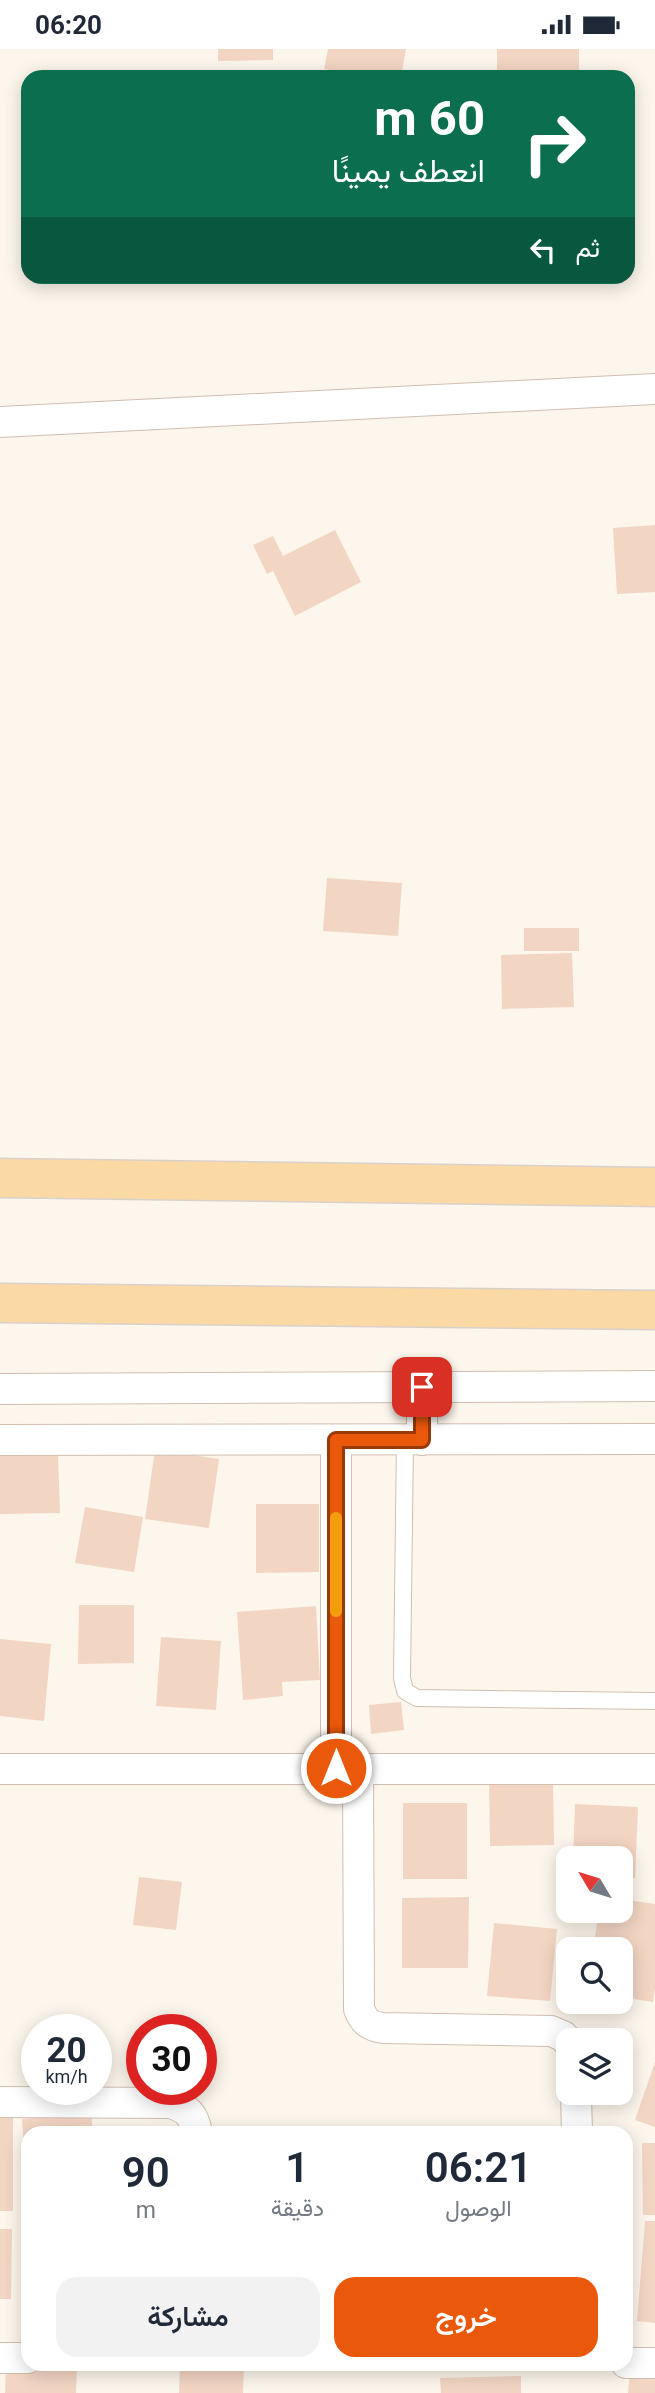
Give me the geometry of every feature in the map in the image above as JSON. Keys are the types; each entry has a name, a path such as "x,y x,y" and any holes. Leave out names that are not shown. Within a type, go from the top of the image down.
{"main road":[{"path":"0,1178 655,1187"},
{"path":"0,1303 655,1310"}],"street":[{"path":"0,422 655,389"},
{"path":"0,1388 655,1386"},
{"path":"414,1440 422,1387"},
{"path":"0,1440 655,1439"},
{"path":"336,1440 347,1768 359,2009 362,2018 372,2027 383,2028 556,2033"},
{"path":"0,1769 655,1769"},
{"path":"0,2102 171,2103 184,2108 195,2118 196,2126"},
{"path":"576,2105 577,2126"},
{"path":"0,2358 21,2358"},
{"path":"633,2363 655,2363"}],"lane":[{"path":"414,1440 401,1678 405,1691 417,1698 655,1700"}],"building":[{"path":"218,49 273,49 273,60 218,61"},
{"path":"328,49 406,49 402,70 324,69"},
{"path":"497,49 579,49 579,70 497,70"},
{"path":"655,525 655,592 617,594 613,528"},
{"path":"335,530 361,582 295,616 273,571 267,574 253,545 273,536 283,556"},
{"path":"327,878 402,883 398,936 323,931"},
{"path":"524,928 579,928 579,951 524,951"},
{"path":"572,953 574,1007 502,1009 501,955"},
{"path":"155,1450 219,1459 209,1528 145,1519"},
{"path":"58,1453 60,1513 0,1514 0,1454"},
{"path":"256,1504 319,1504 319,1572 256,1573"},
{"path":"85,1507 143,1517 134,1572 75,1563"},
{"path":"79,1605 134,1605 134,1663 78,1664"},
{"path":"316,1606 320,1680 282,1682 283,1696 243,1700 237,1612"},
{"path":"161,1637 221,1641 216,1710 156,1706"},
{"path":"0,1639 51,1644 44,1721 0,1716"},
{"path":"401,1702 404,1730 371,1734 369,1705"},
{"path":"553,1775 554,1845 490,1846 489,1776"},
{"path":"403,1803 467,1803 467,1879 403,1879"},
{"path":"575,1804 638,1807 635,1878 634,1846 573,1846"},
{"path":"139,1877 182,1882 176,1930 133,1925"},
{"path":"469,1897 468,1968 402,1968 402,1898"},
{"path":"634,1901 655,1904 653,2002 633,1999 633,1937 595,1937 597,1923 634,1923"},
{"path":"494,1923 557,1929 550,2001 487,1996"},
{"path":"655,2062 655,2127 635,2120"},
{"path":"91,2112 92,2126 22,2126 22,2119"},
{"path":"0,2116 13,2116 13,2211 0,2211"},
{"path":"642,2143 655,2143 655,2215 643,2215"},
{"path":"645,2221 655,2221 655,2323 637,2321"},
{"path":"0,2229 12,2229 11,2299 0,2299"},
{"path":"6,2365 21,2365 21,2371 77,2371 76,2393 5,2393"},
{"path":"180,2371 244,2371 243,2393 179,2393"},
{"path":"630,2371 655,2374 655,2393 628,2393"},
{"path":"521,2376 521,2393 441,2393 440,2378"}],"slow traffic":[{"path":"336,1518 336,1611"}],"route":[{"path":"336,1768 336,1440 422,1440 422,1387"}]}
